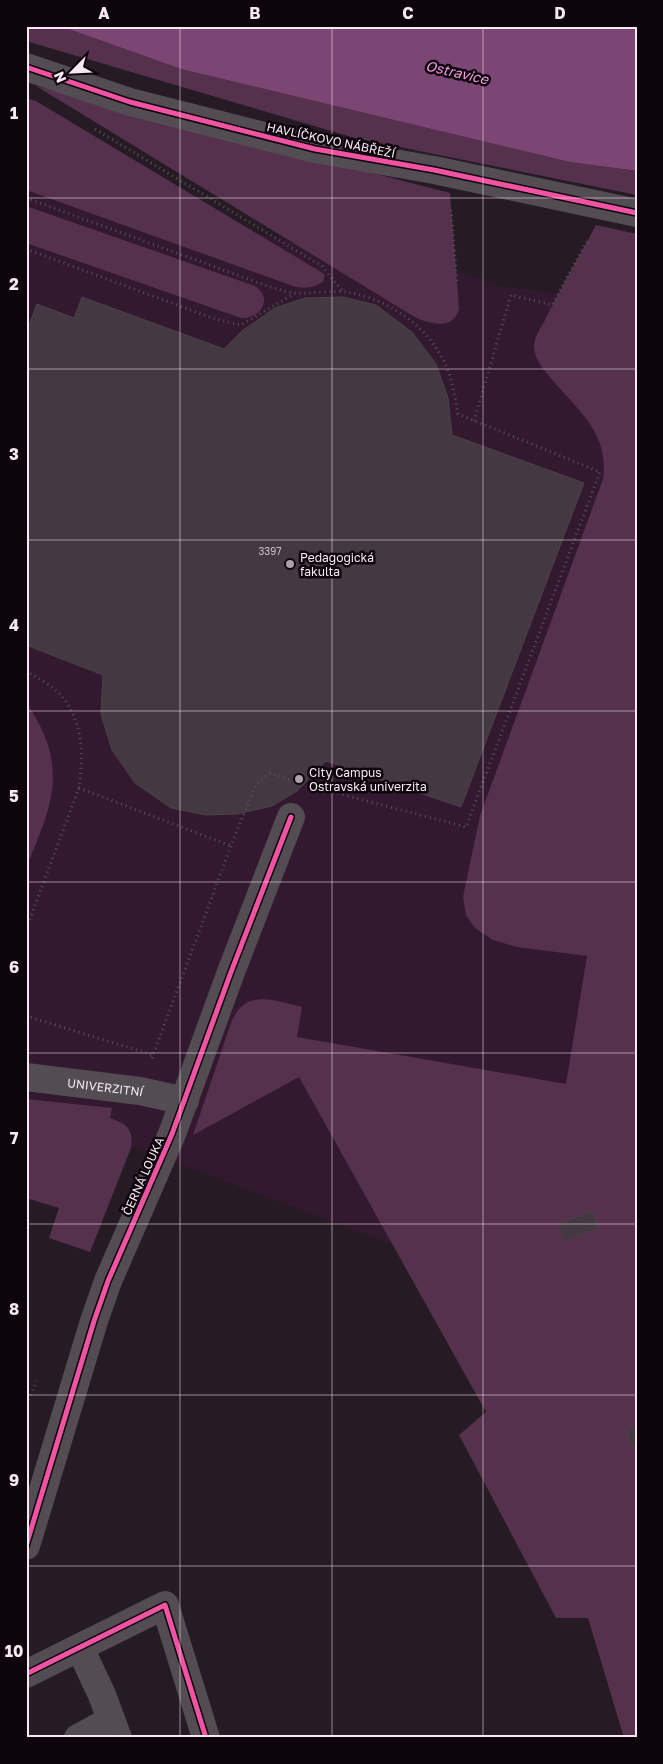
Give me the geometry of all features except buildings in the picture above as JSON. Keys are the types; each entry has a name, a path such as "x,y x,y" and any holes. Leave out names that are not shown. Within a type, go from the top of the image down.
{"street":[{"name":"HAVLÍČKOVO NÁBŘEŽÍ","path":"26,67 130,102 315,149 434,170 637,213"},
{"name":"ČERNÁ LOUKA","path":"26,1546 96,1313 172,1134 231,972 292,817"},
{"name":"UNIVERZITNÍ","path":"26,1078 140,1091 184,1101"},
{"path":"26,1674 165,1605 206,1738"},
{"path":"78,1738 114,1729 102,1695 80,1648"}],"path":[{"path":"91,127 322,266 344,292"},
{"path":"26,198 270,287 294,293 344,292 360,295 392,308 423,332 435,346 446,365 454,387 458,414 600,472 466,827 303,784"},
{"path":"450,203 457,282"},
{"path":"474,420 511,295 552,305 592,233"},
{"path":"26,249 212,318 241,325 294,293"},
{"path":"26,671 46,683 63,698 78,725 82,759 79,788 26,929"},
{"path":"140,1091 256,784 270,773 295,781"},
{"path":"79,788 231,846"},
{"path":"26,1016 153,1055"},
{"path":"26,1404 39,1378"}],"shaded area":[{"path":"26,26 60,26 181,69 570,162 637,171 637,195 355,138 26,41"},
{"path":"36,86 450,193 459,309 456,316 446,323 440,324 413,316"},
{"path":"26,98 36,101 321,272 325,275 323,282 309,287 293,286 26,190"},
{"name":"City Campus Ostravská univerzita","path":"26,164 167,211 348,256 437,265 505,287 630,303 629,889 555,1121 474,1275 92,1131 26,1182"},
{"path":"26,206 255,286 264,297 262,307 254,315 241,318 26,243"},
{"path":"596,225 637,234 637,1738 624,1738 588,1618 556,1618 459,1435 486,1412 299,1077 193,1135 232,1020 240,1008 254,1000 279,1001 302,1007 297,1037 566,1084 587,956 517,947 493,940 475,928 466,915 463,897 480,816 603,479 604,462 596,434 589,422 541,366 535,354 534,346 535,340 563,285"},
{"path":"26,704 37,720 45,737 51,755 53,772 52,789 45,820 26,869"},
{"path":"26,1099 112,1108 110,1118 120,1122 130,1131 131,1148 90,1252 49,1238 59,1208 26,1198"}],"water":[{"name":"Ostravice","path":"60,26 637,26 637,171 570,162 181,69"}],"cycle path":[{"path":"26,67 130,102 315,149 434,170 637,213"},
{"path":"26,1546 94,1321 108,1281 172,1134 231,972 291,817"},
{"path":"26,1674 165,1605 206,1738"}],"place":[{"name":"Pedagogická fakulta","path":"290,564"},
{"name":"City Campus Ostravská univerzita","path":"299,779"}]}
